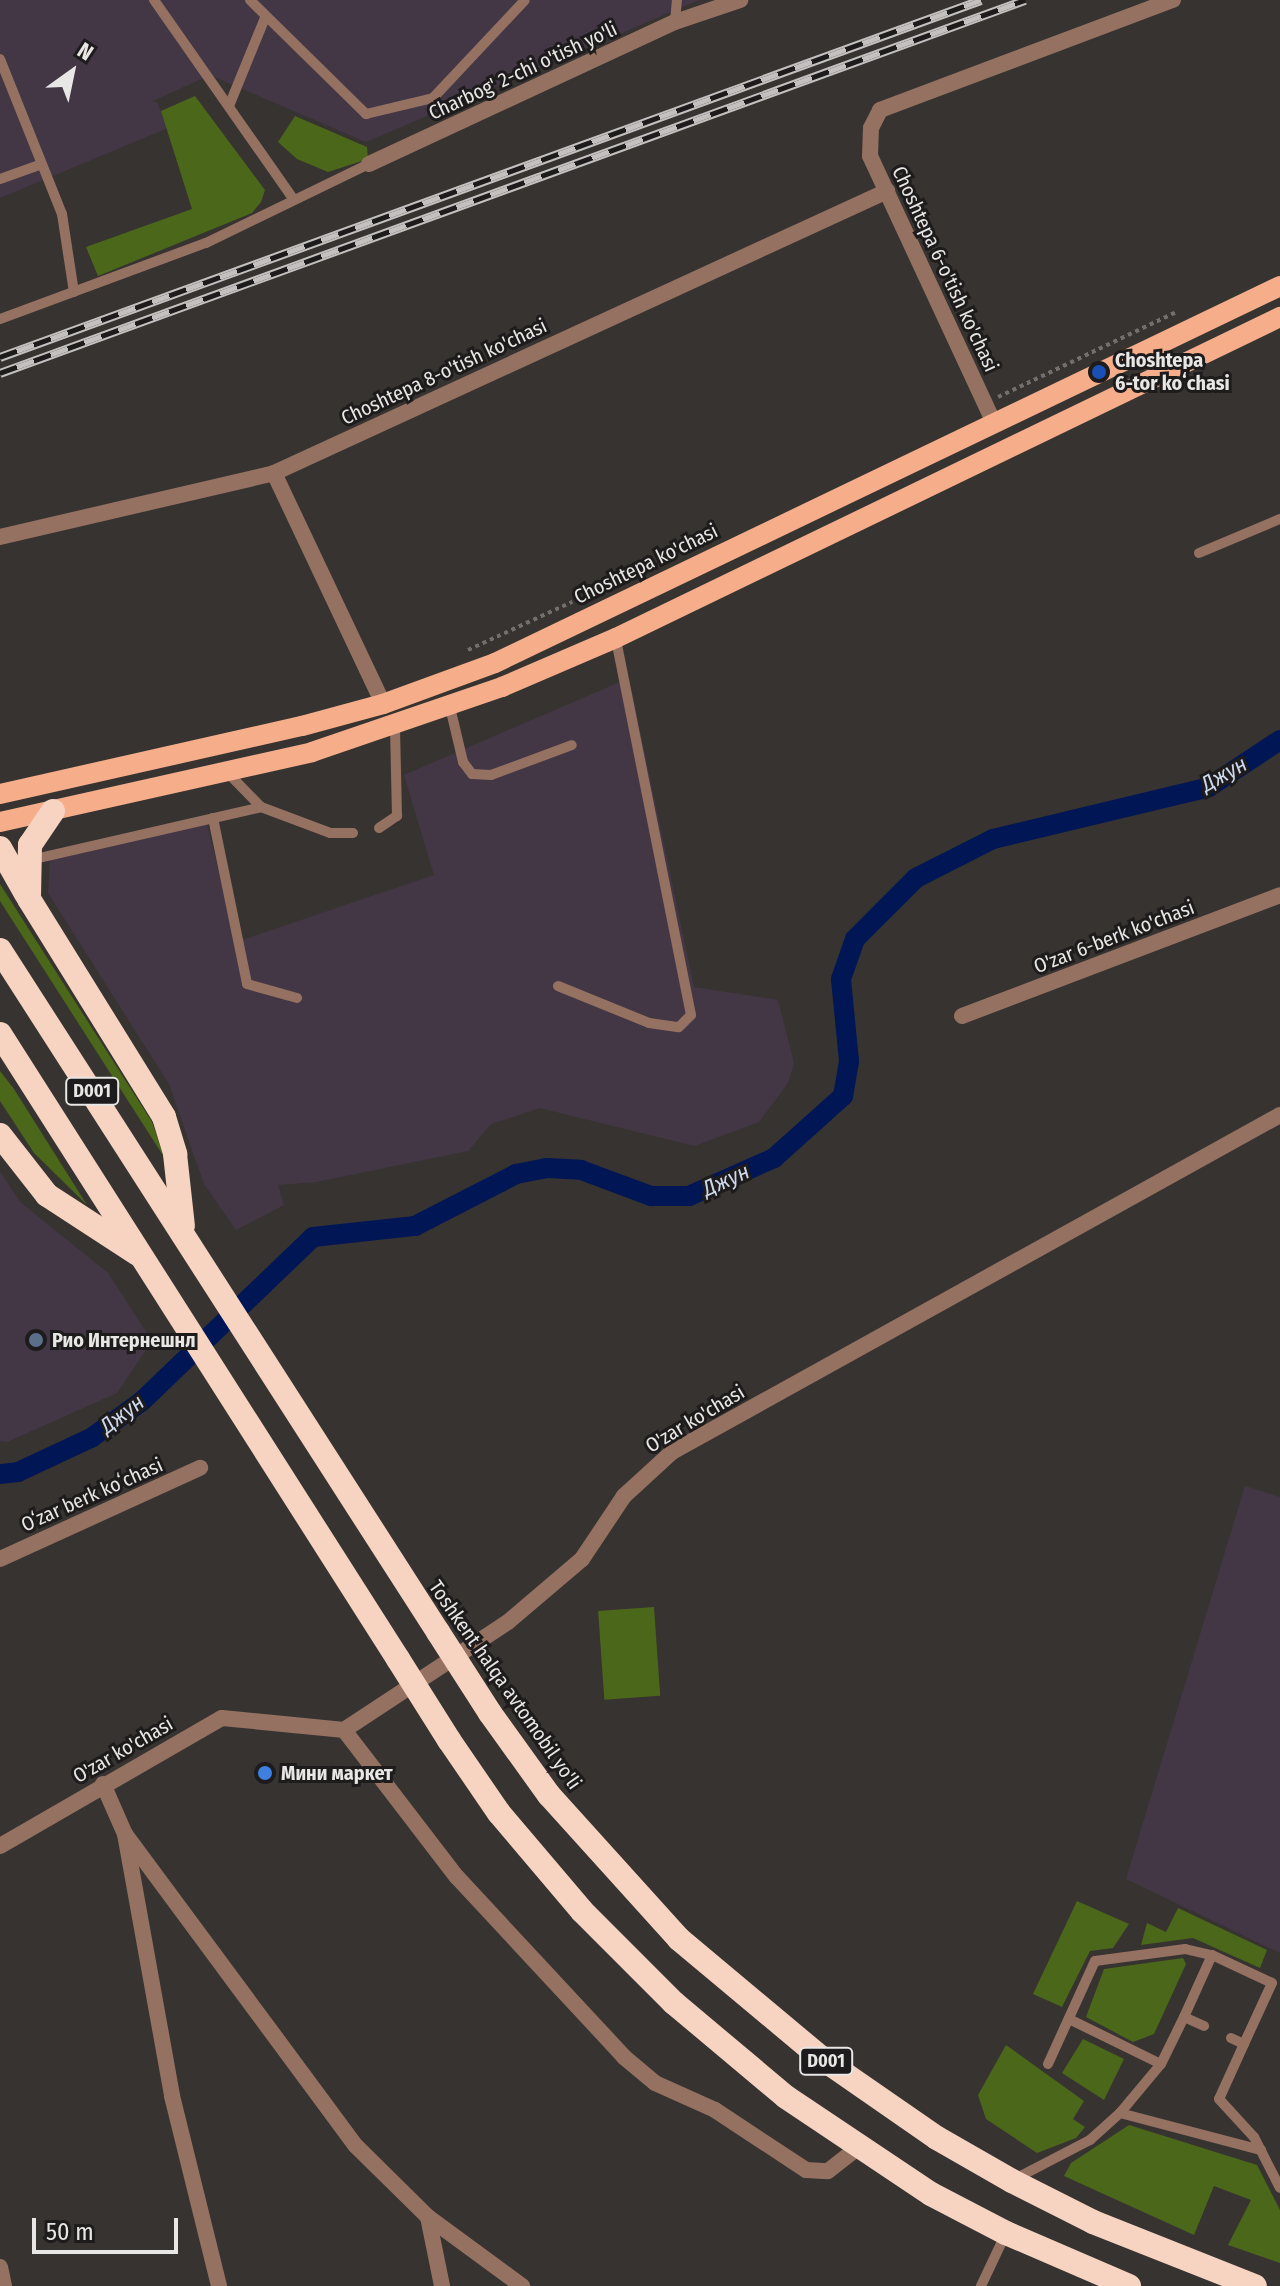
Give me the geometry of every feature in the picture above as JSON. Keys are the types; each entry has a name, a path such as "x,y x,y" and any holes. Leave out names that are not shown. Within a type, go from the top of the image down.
{"highway":[{"path":"29,899 30,845 53,811"},
{"path":"0,848 164,1117 175,1154 183,1232"},
{"name":"Toshkent halqa avtomobil yo'li","path":"0,950 183,1232 263,1365 490,1713 549,1795 615,1871 736,1992 878,2098 1012,2181 1093,2222 1255,2286"},
{"name":"D001","path":"0,1034 449,1740 515,1833 627,1958 786,2097 857,2148 1006,2233 1129,2286"},
{"path":"0,1135 47,1195 78,1220 143,1257"}],"main road":[{"name":"Choshtepa ko'chasi","path":"0,794 383,704 495,663 1280,286"},
{"path":"0,822 227,772 395,727 450,707 616,638 1280,317"},
{"path":"809,512 824,537"}],"street":[{"name":"Charbog' 2-chi o'tish yo'li","path":"369,164 675,22 740,0"},
{"name":"Choshtepa 6-o'tish ko'chasi","path":"994,423 870,156 871,128 880,110 1173,0"},
{"name":"Choshtepa 8-o'tish ko'chasi","path":"0,537 274,473 887,191"},
{"path":"274,473 383,704"},
{"name":"O'zar 6-berk ko'chasi","path":"962,1016 1280,895"},
{"name":"O'zar ko'chasi","path":"0,1846 222,1718 344,1730 508,1622 582,1559 624,1496 672,1452 1280,1115"},
{"name":"Oʻzar berk koʻchasi","path":"0,1559 200,1468"},
{"path":"344,1730 457,1877 645,2074 715,2110 806,2170 828,2171 857,2148"},
{"path":"103,1784 125,1834 356,2146 428,2217 522,2286"},
{"path":"125,1834 172,2096 219,2286"},
{"path":"428,2217 442,2286"},
{"path":"0,2267 4,2286"}],"lane":[{"path":"154,0 294,200"},
{"path":"250,0 366,114 433,98 525,0"},
{"path":"675,22 677,0"},
{"path":"229,106 265,18"},
{"path":"1,64 39,165 62,214 74,292"},
{"path":"0,319 206,243 369,164"},
{"path":"0,179 39,165"},
{"path":"1199,553 1280,519"},
{"path":"558,986 649,1023 679,1027 691,1015 616,638"},
{"path":"450,707 463,762 472,774 491,775 572,745"},
{"path":"379,828 397,816 395,727"},
{"path":"227,772 261,807 330,833 353,833"},
{"path":"39,858 261,807"},
{"path":"213,818 247,984 297,998"},
{"path":"1048,2064 1095,1961 1185,1949 1212,1955 1272,1983 1219,2099 1261,2150 1280,2188"},
{"path":"1012,2181 1090,2140 1120,2113 1161,2064 1212,1955"},
{"path":"1184,2017 1204,2026"},
{"path":"1069,2019 1161,2064"},
{"path":"1231,2038 1244,2044"},
{"path":"1120,2113 1261,2150"},
{"path":"981,2286 1006,2233"}],"path":[{"path":"985,403 1193,305"},
{"path":"464,652 584,596"}],"shaded area":[{"path":"0,0 699,0 366,142 210,75 151,102 157,102 168,128 0,198"},
{"path":"629,678 694,987 778,1000 794,1063 788,1083 759,1122 694,1146 540,1108 491,1124 468,1151 316,1182 278,1185 284,1205 236,1230 204,1184 169,1084 48,893 50,859 207,824 236,942 434,875 404,775"},
{"path":"0,1171 20,1202 108,1273 152,1341 117,1393 7,1442 0,1441"},
{"path":"1245,1486 1280,1497 1280,1953 1126,1879"}],"green space":[{"path":"195,96 265,190 261,202 252,213 98,276 86,247 192,209 161,111"},
{"path":"295,116 367,147 368,159 328,172 297,159 278,142"},
{"path":"0,884 152,1122 164,1157 0,901"},
{"path":"0,1071 87,1205 34,1153 0,1101"},
{"path":"654,1607 660,1696 604,1700 598,1611"},
{"path":"1077,1901 1129,1924 1113,1948 1090,1951 1062,2007 1033,1994"},
{"path":"1178,1908 1267,1950 1260,1968 1193,1938 1141,1945 1147,1923 1166,1932"},
{"path":"1183,1958 1186,1964 1154,2034 1133,2042 1086,2017 1104,1969"},
{"path":"1083,2039 1124,2059 1104,2100 1062,2073"},
{"path":"1006,2045 1084,2101 1073,2119 1085,2127 1076,2138 1037,2153 986,2119 978,2095"},
{"path":"1129,2125 1257,2165 1280,2210 1280,2263 1228,2245 1251,2200 1214,2186 1194,2235 1064,2176 1071,2163"}],"waterway":[{"name":"Джун","path":"0,1474 18,1472 91,1438 141,1402 313,1237 415,1226 516,1174 547,1168 581,1170 651,1196 689,1196 774,1158 843,1096 849,1061 841,979 855,939 916,878 993,839 1209,787 1280,740"}],"railway":[{"path":"0,357 981,0"},
{"path":"0,373 1025,0"}],"place":[{"name":"Choshtepa 6-tor koʻchasi","path":"1099,372"},
{"name":"Рио Интернешнл","path":"36,1340"},
{"name":"Мини маркет","path":"265,1773"}]}
